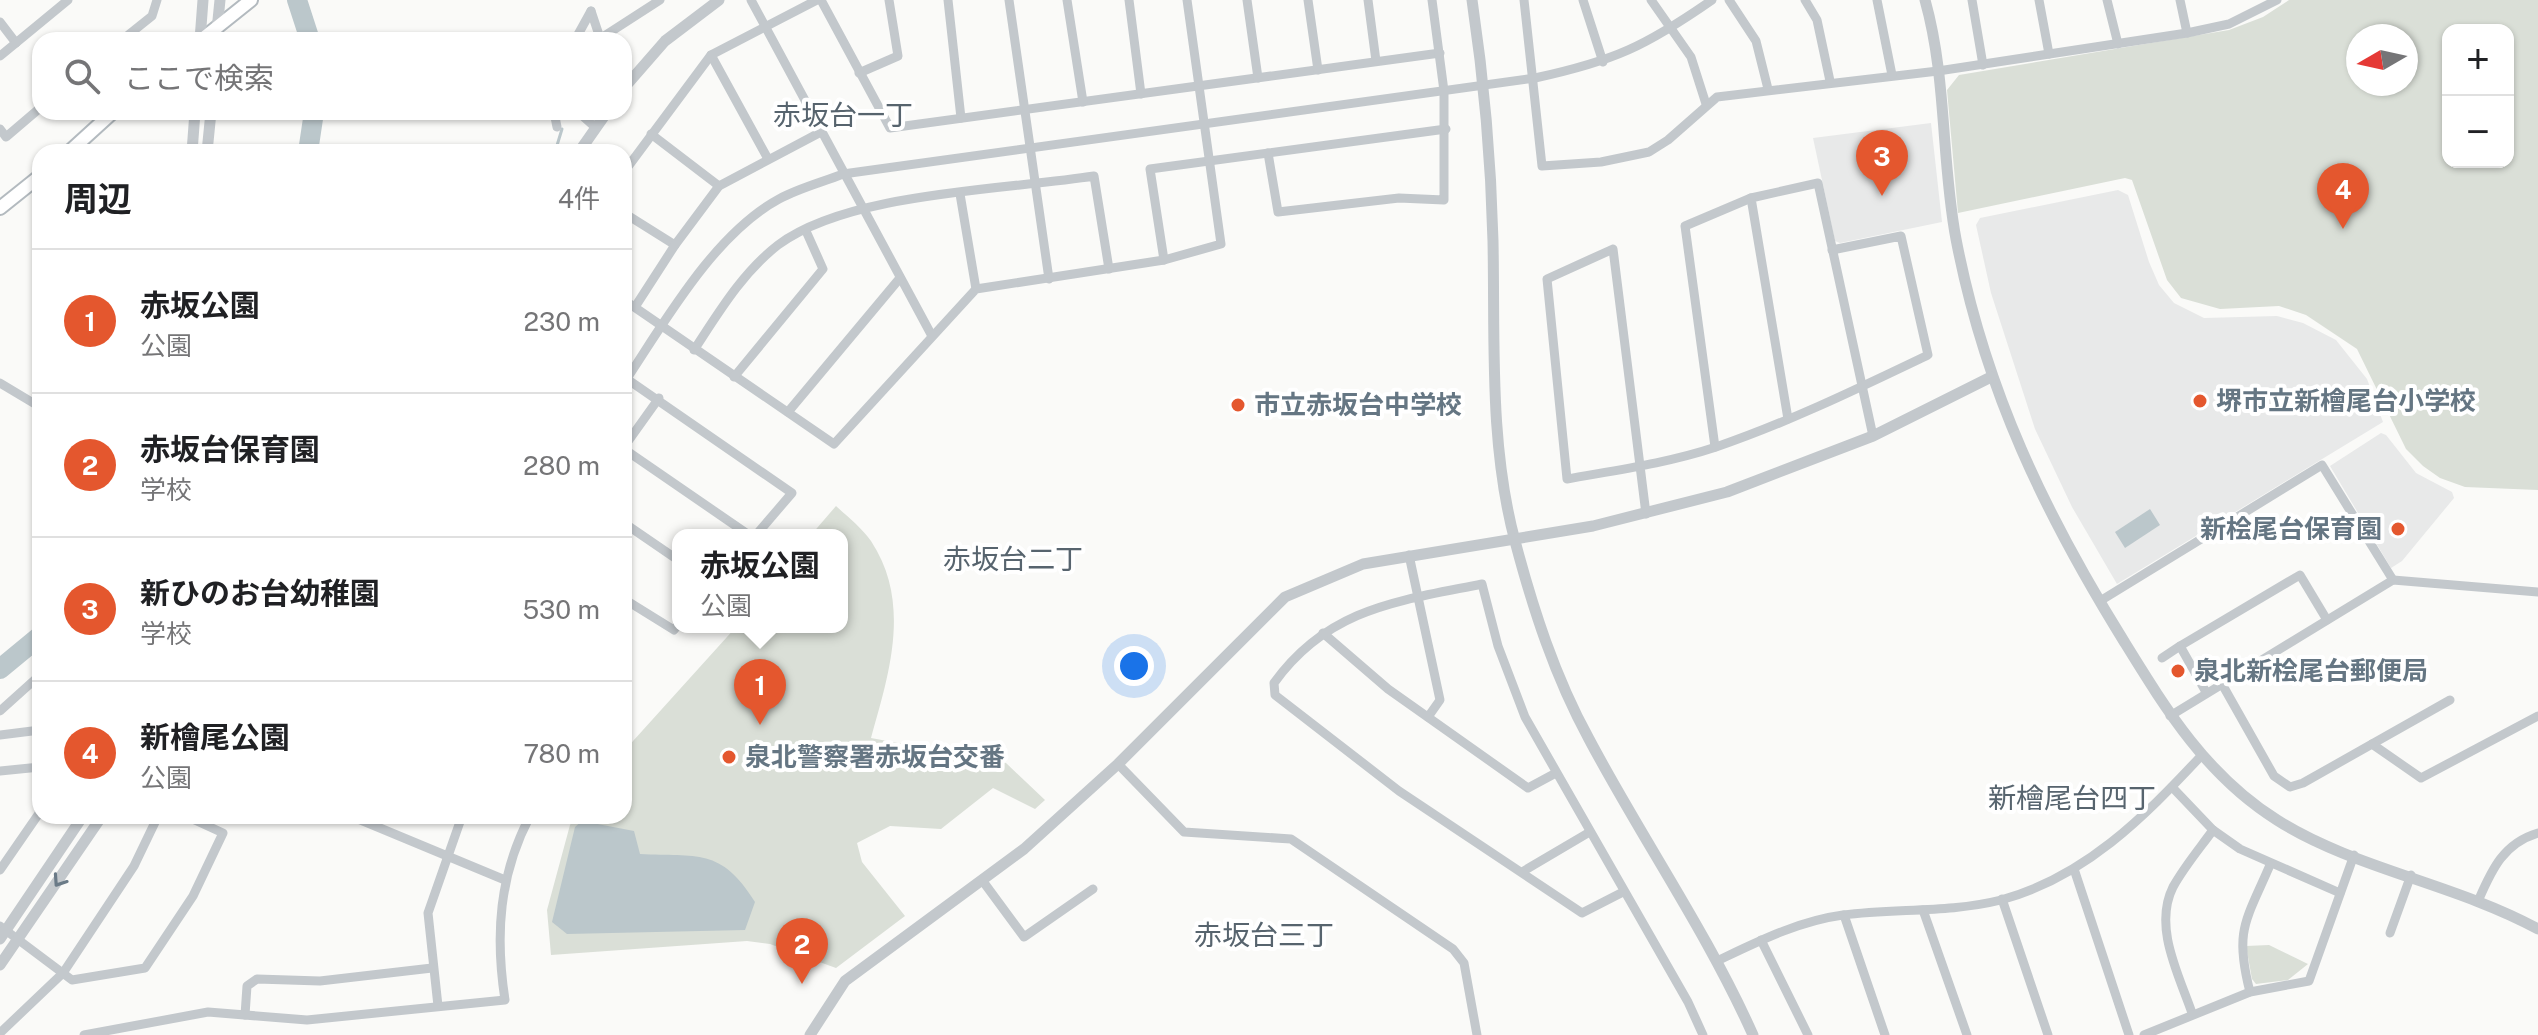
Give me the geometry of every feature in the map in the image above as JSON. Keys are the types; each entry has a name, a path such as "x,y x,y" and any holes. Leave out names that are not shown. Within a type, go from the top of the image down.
{"main road":[{"path":"210,32 251,0"},
{"path":"78,144 104,120"},
{"path":"0,208 32,182"}],"street":[{"path":"0,56 68,0"},
{"path":"132,32 152,16 157,0"},
{"path":"201,32 203,0"},
{"path":"217,32 220,0"},
{"path":"610,32 660,0"},
{"path":"632,79 665,41 719,0"},
{"path":"751,0 932,336"},
{"path":"632,161 711,55 763,25 819,0 890,128 1440,53"},
{"path":"859,73 898,56 889,0"},
{"path":"948,0 961,118"},
{"path":"1009,0 1049,279"},
{"path":"1067,0 1083,102"},
{"path":"1129,0 1141,94"},
{"path":"632,305 834,444 976,289 1164,260 1221,244 1187,0"},
{"path":"1247,0 1258,78"},
{"path":"1308,0 1318,70"},
{"path":"1368,0 1376,61"},
{"path":"1268,153 1278,212 1399,198 1444,200 1444,91 1432,0"},
{"path":"1472,0 1485,86 1493,240 1493,385 1514,537 1546,642 1588,738 1717,961 1753,1035"},
{"path":"1524,0 1535,78 1542,166 1601,162 1649,152 1668,140 1717,97 1983,65 2187,33 2229,24 2277,0"},
{"path":"1583,0 1603,62"},
{"path":"1651,0 1691,57 1706,104"},
{"path":"632,370 696,278 752,218 779,199 843,174 1535,78 1603,62 1648,43 1712,0"},
{"path":"1729,0 1756,41 1768,89"},
{"path":"1805,0 1817,20 1830,81"},
{"path":"1877,0 1892,75"},
{"path":"1925,0 1938,71 1944,155 1956,237 1991,377 2019,451 2052,519 2170,716 2201,756 2227,782 2278,821 2354,855 2479,899 2538,929"},
{"path":"1972,0 1983,65"},
{"path":"2039,0 2049,54"},
{"path":"2107,0 2118,44"},
{"path":"2180,0 2187,33"},
{"path":"579,32 591,11 597,32"},
{"path":"0,22 16,43"},
{"path":"711,55 768,159"},
{"path":"0,129 6,137 32,115"},
{"path":"193,144 194,120"},
{"path":"208,144 210,120"},
{"path":"556,120 557,127"},
{"path":"587,120 596,128"},
{"path":"585,144 602,120"},
{"path":"1164,260 1150,169 1446,129"},
{"path":"635,307 675,245 719,186 821,132"},
{"path":"651,134 719,186"},
{"path":"694,350 732,292 781,243 862,207 1094,176 1109,269"},
{"path":"1715,447 1685,226 1751,198 1818,183 1873,436"},
{"path":"960,194 976,289"},
{"path":"1751,198 1788,419"},
{"path":"632,218 675,245"},
{"path":"734,377 823,269 806,231"},
{"path":"1646,514 1640,467 1621,311 1613,249 1547,279 1567,479 1640,467 1715,447 1788,419 1928,355 1901,236 1832,250"},
{"path":"788,412 900,278"},
{"path":"810,1035 845,981 1024,849 1118,764 1285,597 1336,572 1409,555 1646,514 1727,492 1873,436 1991,377"},
{"path":"0,383 32,402"},
{"path":"632,384 659,398 792,493 761,529"},
{"path":"632,437 659,398"},
{"path":"632,454 740,529"},
{"path":"2100,601 2322,465 2393,580"},
{"path":"632,528 672,556"},
{"path":"1409,555 1440,700 1428,717"},
{"path":"2162,658 2300,575 2327,620"},
{"path":"2170,716 2393,580 2538,592"},
{"path":"1623,892 1582,913 1399,791 1275,695 1274,683 1295,654 1323,633 1367,610 1482,584 1511,687 1554,774 1688,1002 1703,1035"},
{"path":"632,604 672,629"},
{"path":"1323,633 1388,689 1528,788 1554,774"},
{"path":"2180,646 2206,692"},
{"path":"0,711 32,682"},
{"path":"2222,684 2281,784 2290,787 2303,783 2450,700"},
{"path":"2372,744 2421,778 2538,716"},
{"path":"0,735 32,731"},
{"path":"1717,961 1810,921 2002,899 2074,869 2141,820 2201,756"},
{"path":"1118,764 1184,832 1291,839 1453,949 1464,963 1477,1035"},
{"path":"0,771 32,768"},
{"path":"2172,787 2213,830 2270,865 2340,893"},
{"path":"0,870 32,824"},
{"path":"77,824 2,932 72,980 145,968 193,896 223,833 203,824"},
{"path":"0,965 97,824"},
{"path":"0,1033 63,973 134,866 154,824"},
{"path":"380,824 505,880"},
{"path":"438,1006 428,913 459,824"},
{"path":"84,1035 208,1012 307,1020 505,1000 498,936 505,880 527,824"},
{"path":"2192,1013 2167,940 2165,919 2174,885 2213,830"},
{"path":"1522,872 1588,833"},
{"path":"2479,899 2494,865 2508,848 2538,833"},
{"path":"2144,1035 2250,992 2309,981 2354,855"},
{"path":"2250,992 2241,957 2242,932 2270,865"},
{"path":"2074,869 2129,1035"},
{"path":"2390,933 2411,875"},
{"path":"982,880 1024,937 1093,889"},
{"path":"2002,899 2048,1035"},
{"path":"1923,910 1967,1035"},
{"path":"1844,915 1885,1035"},
{"path":"1761,940 1808,1035"},
{"path":"245,1015 247,986 251,981 320,981 432,968"}],"shaded area":[{"path":"2289,0 2538,0 2538,490 2465,487 2440,478 2423,466 2406,449 2357,349 2306,315 2279,306 2220,309 2181,298 2167,280 2132,180 2125,178 1958,213 1947,90 1959,75 2229,30 2263,17"},
{"path":"1931,123 1942,222 1840,243 1835,241 1813,138"},
{"name":"堺市立新檜尾台小学校","path":"2118,190 2128,195 2149,262 2159,285 2174,303 2204,318 2277,316 2303,323 2336,340 2367,379 2383,422 2117,584 2072,507 2035,429 1991,293 1976,225 1980,218"},
{"name":"新桧尾台保育園","path":"2381,433 2386,435 2416,473 2452,492 2454,498 2402,561 2391,568 2330,466"},
{"path":"836,506 871,541 884,565 891,589 894,614 890,664 871,738 1006,763 1045,800 1035,809 993,788 941,829 890,826 857,843 862,862 905,916 836,968 770,944 747,941 551,955 547,910 570,825 632,824 632,742 731,633 848,633 848,529 816,529"},
{"path":"2150,509 2160,525 2125,548 2115,532"},
{"path":"578,824 598,824 634,831 640,854 692,856 719,863 743,884 755,902 745,930 567,934 552,922 575,827"},
{"path":"2269,945 2308,964 2288,980 2256,984 2252,979 2246,946"}],"waterway":[{"path":"297,0 307,32"},
{"path":"309,144 313,120"},
{"path":"557,144 562,129"},
{"path":"0,669 32,643"}],"place":[{"name":"新ひのお台幼稚園","path":"1882,196"},
{"name":"新檜尾公園","path":"2343,229"},
{"name":"堺市立新檜尾台小学校","path":"2200,401"},
{"name":"市立赤坂台中学校","path":"1238,405"},
{"name":"新桧尾台保育園","path":"2398,529"},
{"name":"泉北新桧尾台郵便局","path":"2178,671"},
{"name":"赤坂公園","path":"760,725"},
{"name":"泉北警察署赤坂台交番","path":"729,757"},
{"name":"赤坂台保育園","path":"802,984"}],"district":[{"name":"赤坂台一丁","path":"843,115"},
{"name":"赤坂台二丁","path":"1013,559"},
{"name":"新檜尾台四丁","path":"2072,798"},
{"name":"赤坂台三丁","path":"1264,935"}]}
